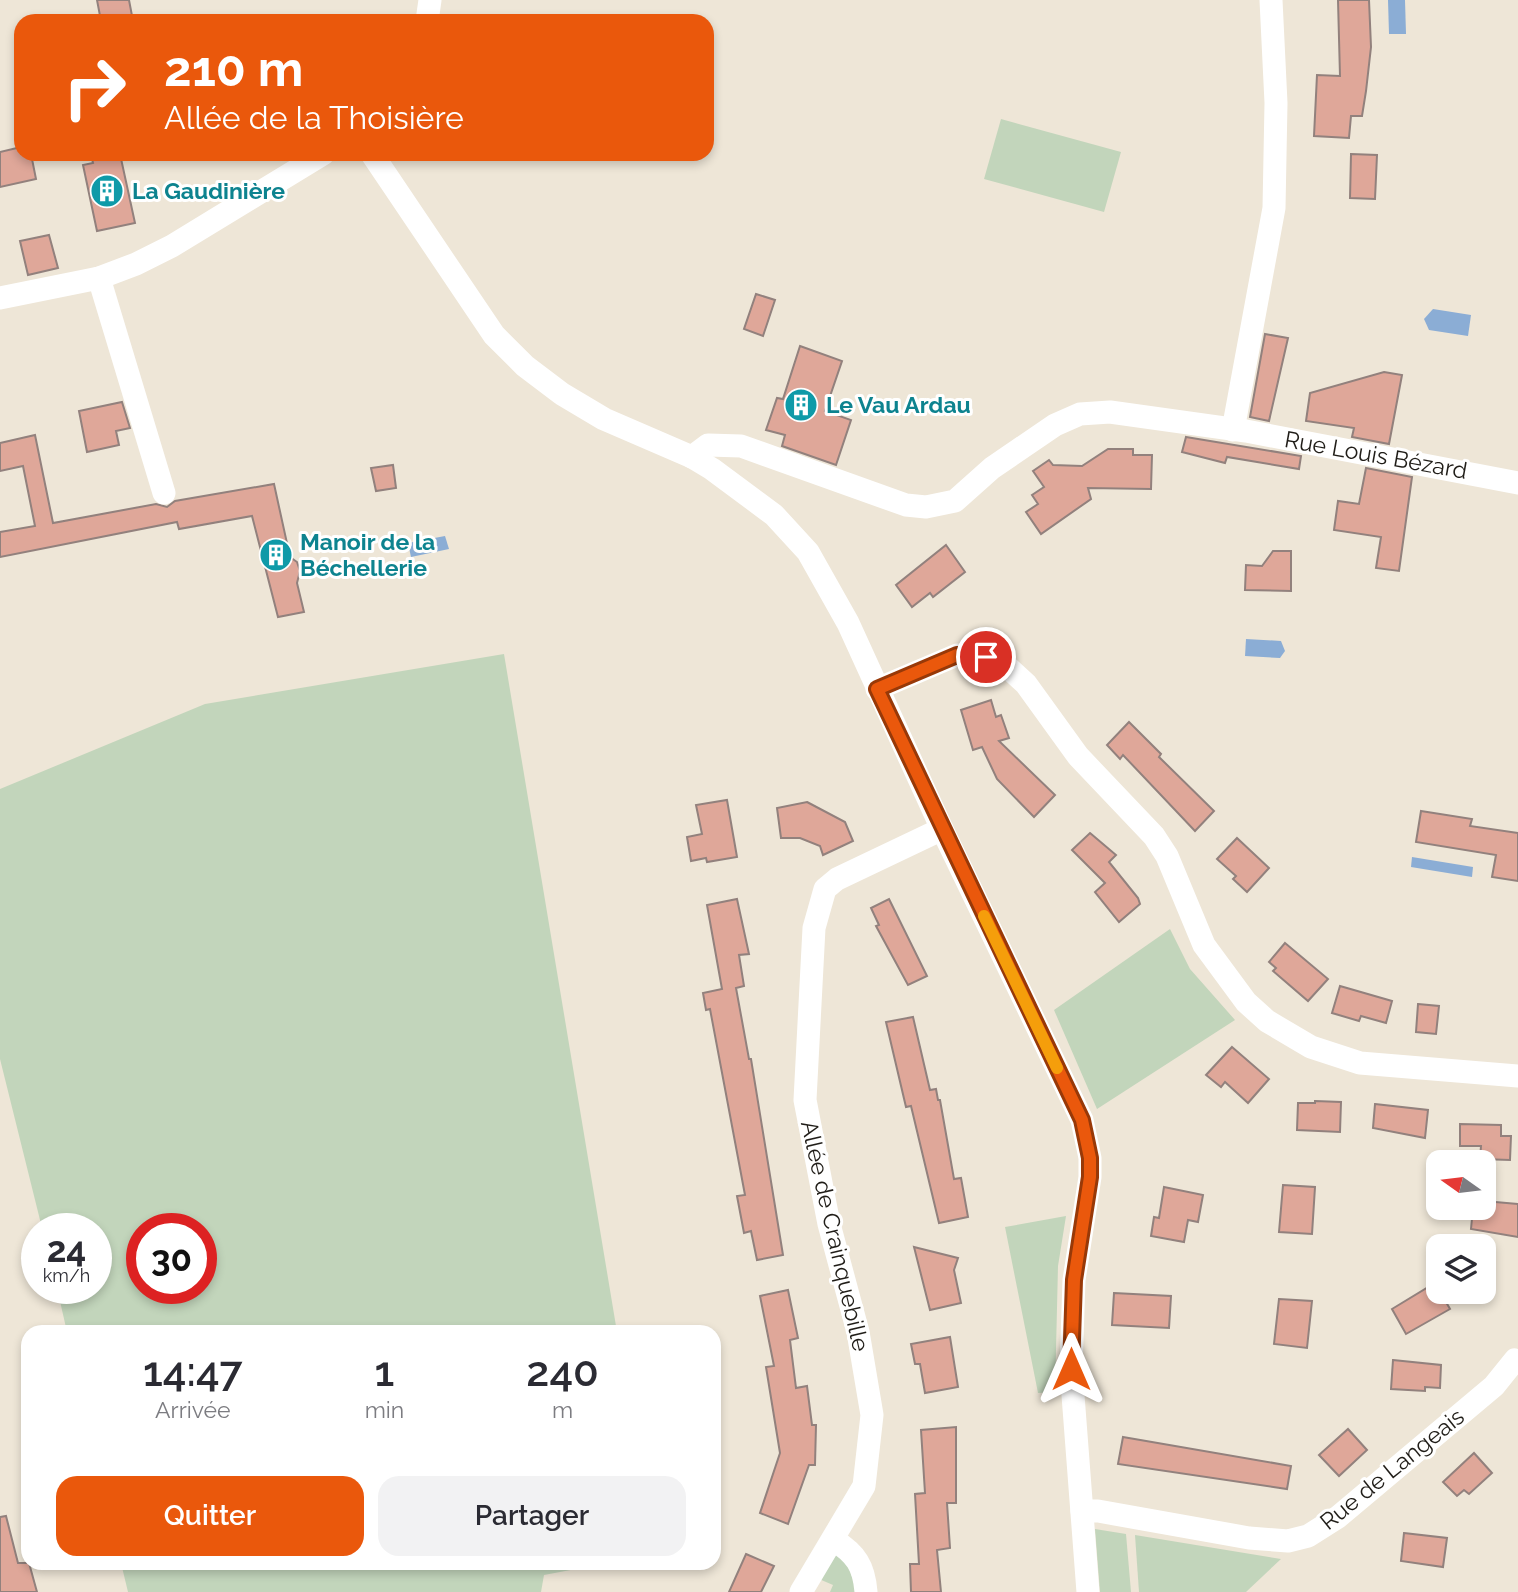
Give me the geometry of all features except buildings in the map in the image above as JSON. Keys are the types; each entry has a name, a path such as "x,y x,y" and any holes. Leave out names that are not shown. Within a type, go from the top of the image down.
{"street":[{"path":"1233,430 1274,208 1276,103 1271,0"},
{"path":"0,298 99,278 172,246 312,161"},
{"path":"377,161 494,335 525,366 562,394 604,419 692,457 774,515 808,552 848,623 942,829 1082,1120 1090,1158 1087,1198 1074,1280 1071,1327 1073,1397 1088,1592"},
{"path":"99,278 164,493"},
{"name":"Rue Louis Bézard","path":"692,457 708,444 741,446 906,505 926,507 954,501 992,468 1055,425 1080,414 1110,412 1233,430 1518,483"},
{"path":"877,689 957,655 986,657 1003,663 1026,684 1078,756 1154,836 1167,856 1204,945 1246,1002 1267,1021 1311,1047 1340,1058 1386,1066 1518,1076"},
{"name":"Allée de Crainquebille","path":"801,1592 864,1486 872,1415 858,1332 829,1224 805,1100 814,928 825,889 836,879 942,829"},
{"name":"Rue de Langeais","path":"1082,1511 1098,1511 1249,1538 1288,1541 1308,1536 1338,1517 1494,1386 1515,1360 1518,1361"},
{"path":"834,1540 852,1552 861,1563 866,1592"}],"green space":[{"path":"1001,119 1121,152 1104,212 984,179"},
{"path":"504,654 616,1325 65,1325 61,1304 112,1304 112,1213 38,1213 0,1059 0,789 205,704"},
{"path":"1170,929 1190,969 1235,1020 1097,1109 1054,1010"},
{"path":"1066,1216 1058,1266 1055,1392 1038,1393 1005,1227"},
{"path":"1095,1529 1126,1534 1131,1592 1100,1592"},
{"path":"1135,1535 1281,1559 1246,1592 1139,1592"},
{"path":"838,1554 846,1558 857,1592 830,1592 833,1585 819,1579 830,1557"},
{"path":"123,1570 571,1570 544,1575 541,1592 128,1592"}],"water":[{"path":"1388,0 1405,0 1406,34 1389,34"},
{"path":"1433,309 1471,315 1468,336 1429,330 1424,319"},
{"path":"445,536 449,549 411,557 408,543"},
{"path":"1246,639 1281,641 1285,651 1280,658 1245,656"},
{"path":"1412,857 1473,867 1472,877 1411,867"}],"slow traffic":[{"path":"984,916 1057,1068"}],"place":[{"name":"La Gaudinière","path":"107,191"},
{"name":"Le Vau Ardau","path":"801,405"},
{"name":"Manoir de la Béchellerie","path":"276,555"}],"route":[{"path":"986,657 957,655 877,689 1082,1120 1090,1158 1090,1177 1074,1280 1071,1369"}]}
